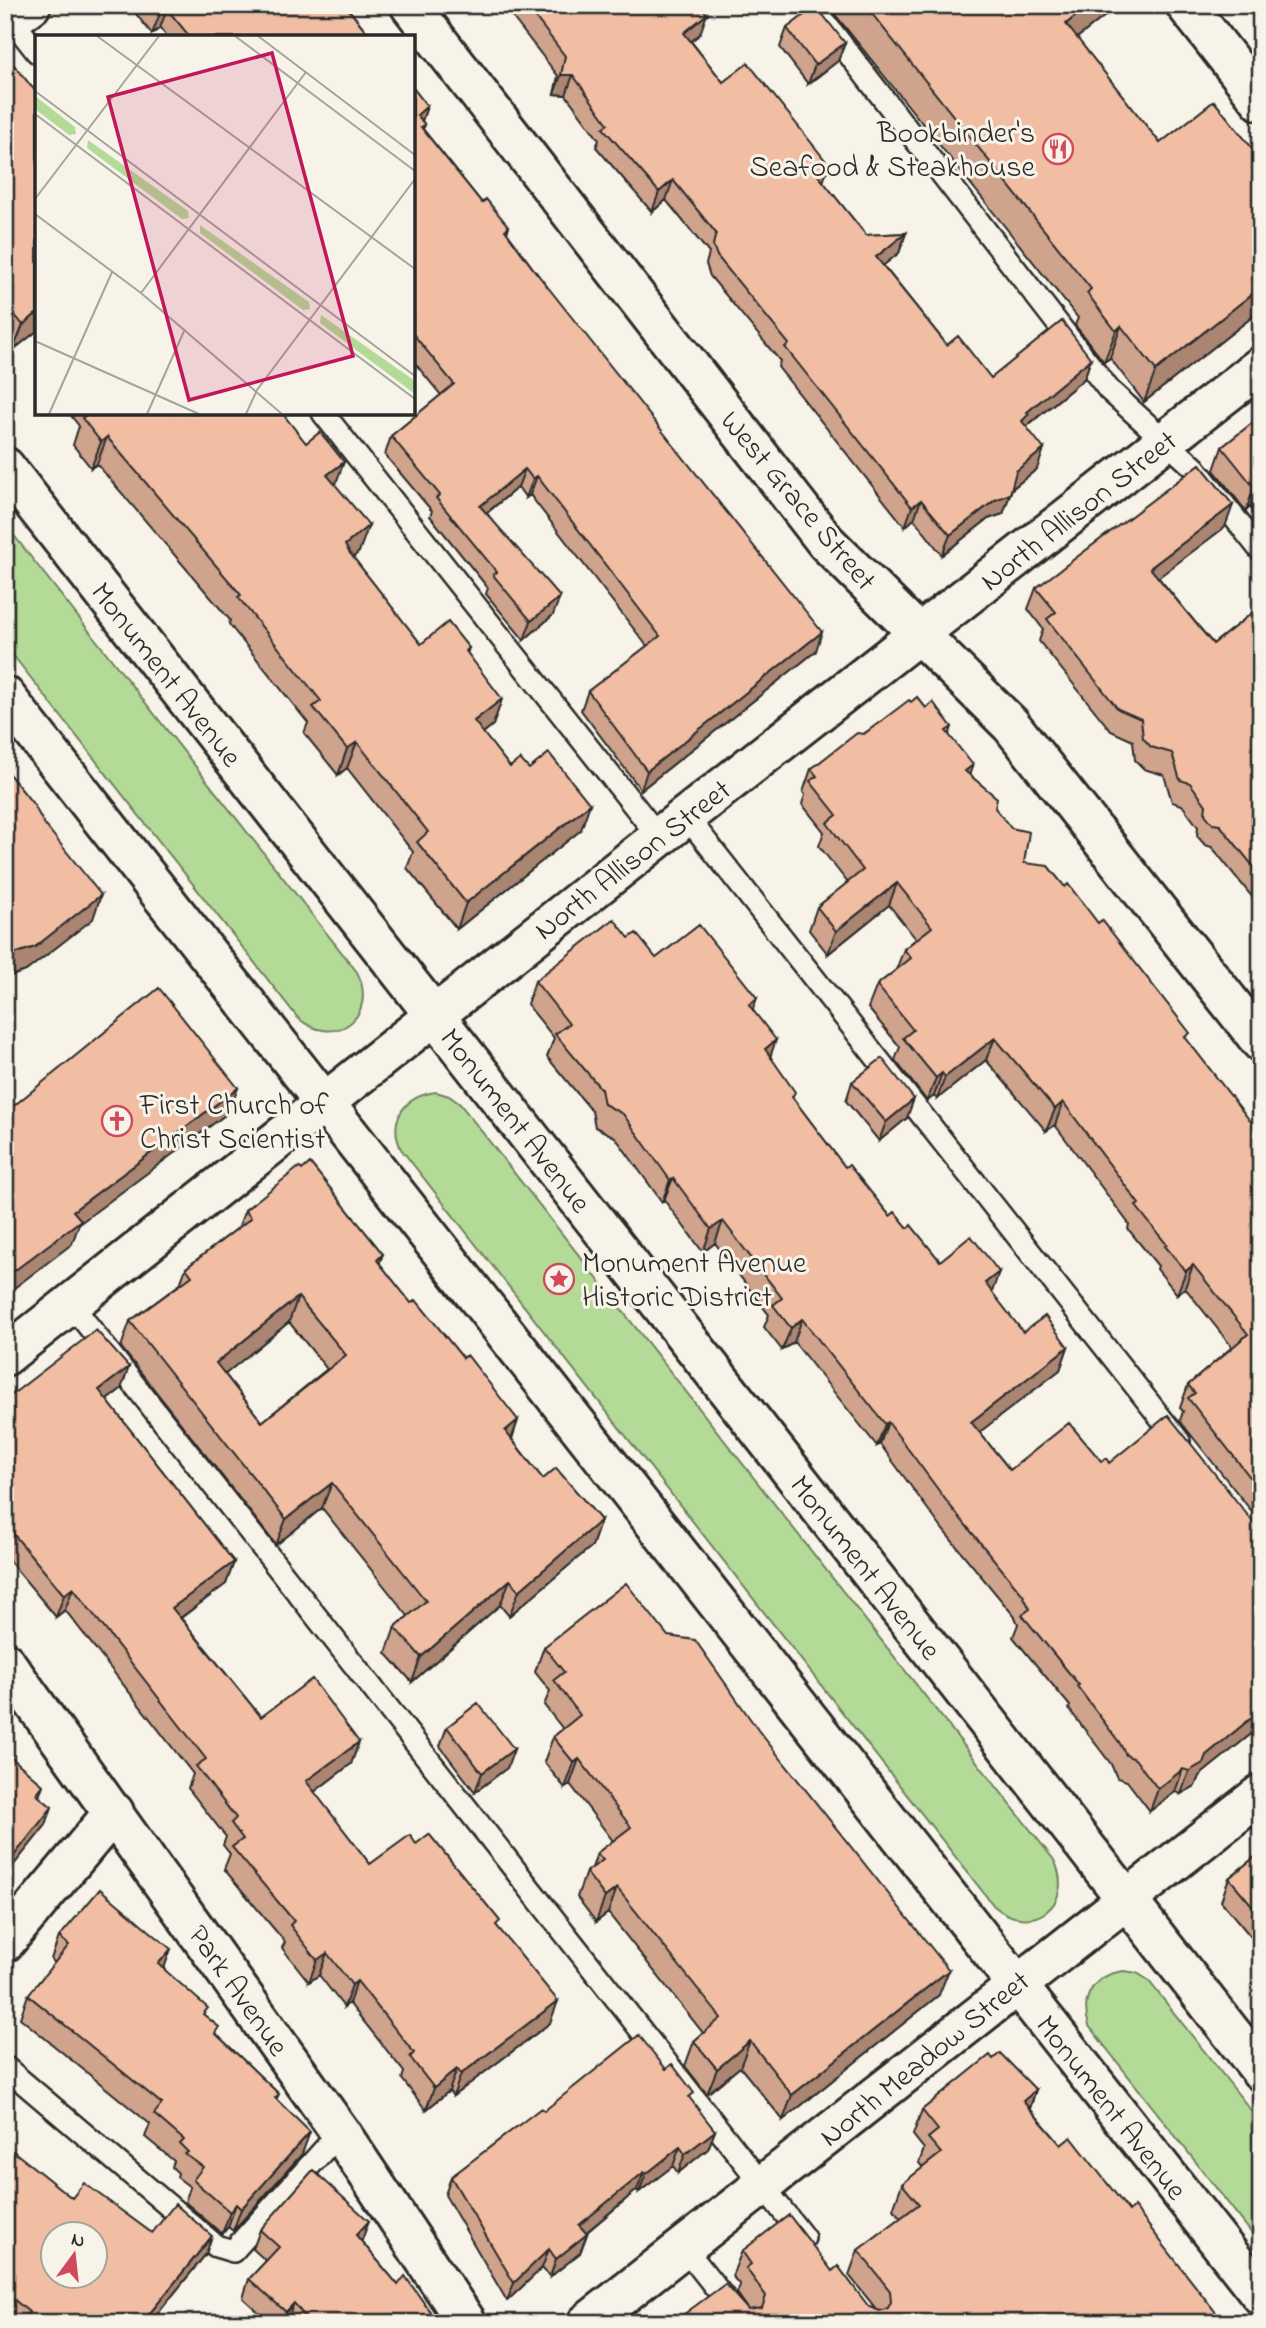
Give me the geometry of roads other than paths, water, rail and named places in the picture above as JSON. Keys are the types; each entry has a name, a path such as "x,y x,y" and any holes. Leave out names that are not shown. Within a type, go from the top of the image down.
{"street":[{"name":"West Grace Street","path":"410,5 826,542 917,635 1011,724 1261,1042"},
{"path":"1186,5 1261,101"},
{"name":"North Allison Street","path":"5,1356 1261,366"},
{"name":"Monument Avenue","path":"5,467 1261,2071"},
{"name":"Monument Avenue","path":"5,696 1261,2295"},
{"name":"Park Avenue","path":"5,1662 340,2132 467,2323"},
{"name":"North Meadow Street","path":"587,2323 683,2246 763,2188 1016,1984 1261,1794"},
{"path":"5,1942 114,1812"}],"lane":[{"path":"811,5 1109,390 1195,468 1261,551"},
{"path":"13,15 35,49"},
{"path":"325,415 673,827 1192,1458"},
{"path":"71,1304 820,2258"},
{"path":"5,2067 216,2246 233,2250 340,2132"},
{"path":"683,2246 744,2323"}],"place":[{"name":"Bookbinder's Seafood & Steakhouse","path":"1058,149"},
{"name":"First Church of Christ Scientist","path":"117,1121"},
{"name":"Monument Avenue Historic District","path":"559,1279"}]}
